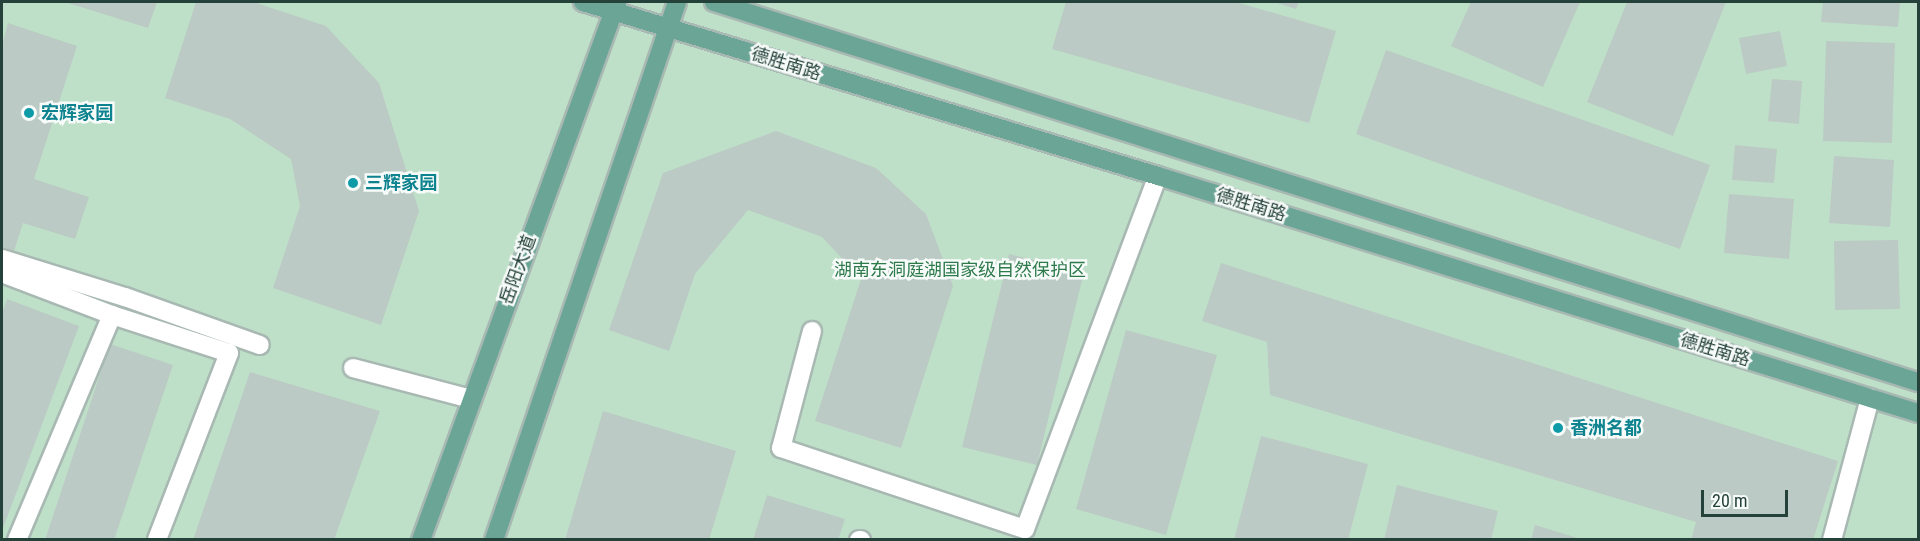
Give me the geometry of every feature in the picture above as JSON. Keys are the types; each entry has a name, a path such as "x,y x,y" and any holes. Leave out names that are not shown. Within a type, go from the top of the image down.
{"main road":[{"name":"德胜南路","path":"583,2 615,6 669,28 1158,176 1918,413"},
{"path":"494,540 677,2"},
{"name":"德胜南路","path":"714,2 1918,382"},
{"name":"岳阳大道","path":"421,540 615,6"}],"street":[{"path":"812,331 781,448 1019,534 1158,176"},
{"path":"2,259 125,297 260,345"},
{"path":"2,273 112,315 229,353 157,540"},
{"path":"17,540 112,315"},
{"path":"353,368 471,399"},
{"path":"1832,540 1870,398"}],"green space":[{"name":"湖南东洞庭湖国家级自然保护区","path":"2,2 1918,2 1918,539 2,539"}],"building":[{"path":"65,2 157,2 148,28"},
{"name":"三辉家园","path":"196,2 253,2 326,26 379,83 419,211 381,325 273,288 300,206 291,159 230,119 165,98"},
{"path":"1066,2 1236,2 1336,31 1309,123 1052,49"},
{"path":"1274,2 1299,2 1296,9"},
{"path":"1471,2 1580,2 1543,87 1451,46"},
{"path":"1627,2 1726,2 1673,136 1587,102"},
{"path":"1823,2 1900,2 1898,27 1821,22"},
{"name":"宏辉家园","path":"8,23 77,46 34,179 89,197 75,239 23,223 14,251 2,247 2,45"},
{"path":"1780,31 1787,66 1746,74 1739,38"},
{"path":"1826,41 1895,43 1892,143 1823,141"},
{"path":"1386,50 1710,165 1680,249 1356,134"},
{"path":"1772,79 1802,81 1799,124 1768,121"},
{"path":"776,131 876,168 926,214 953,286 901,448 815,421 861,279 822,237 748,210 695,274 669,351 609,330 663,173"},
{"path":"1735,145 1777,149 1774,183 1732,180"},
{"path":"1834,156 1894,160 1890,227 1829,223"},
{"path":"1729,194 1794,199 1789,259 1724,253"},
{"path":"1898,240 1900,309 1835,310 1834,241"},
{"path":"1009,254 1084,272 1037,465 962,447"},
{"name":"香洲名都","path":"1221,263 1838,461 1813,540 1691,540 1696,522 1270,395 1267,342 1202,321"},
{"path":"7,299 79,326 2,531 2,313"},
{"path":"1126,330 1217,355 1166,535 1076,509"},
{"path":"110,344 173,365 114,540 45,540"},
{"path":"250,372 380,411 334,540 193,540"},
{"path":"603,411 736,451 709,540 565,540"},
{"path":"1261,436 1368,464 1348,540 1234,540"},
{"path":"1397,485 1498,511 1491,540 1384,540"},
{"path":"767,495 845,519 838,540 753,540"},
{"path":"1535,525 1581,539 1581,540 1531,540"}],"place":[{"name":"宏辉家园","path":"29,113"},
{"name":"三辉家园","path":"353,183"},
{"name":"香洲名都","path":"1558,428"}]}
